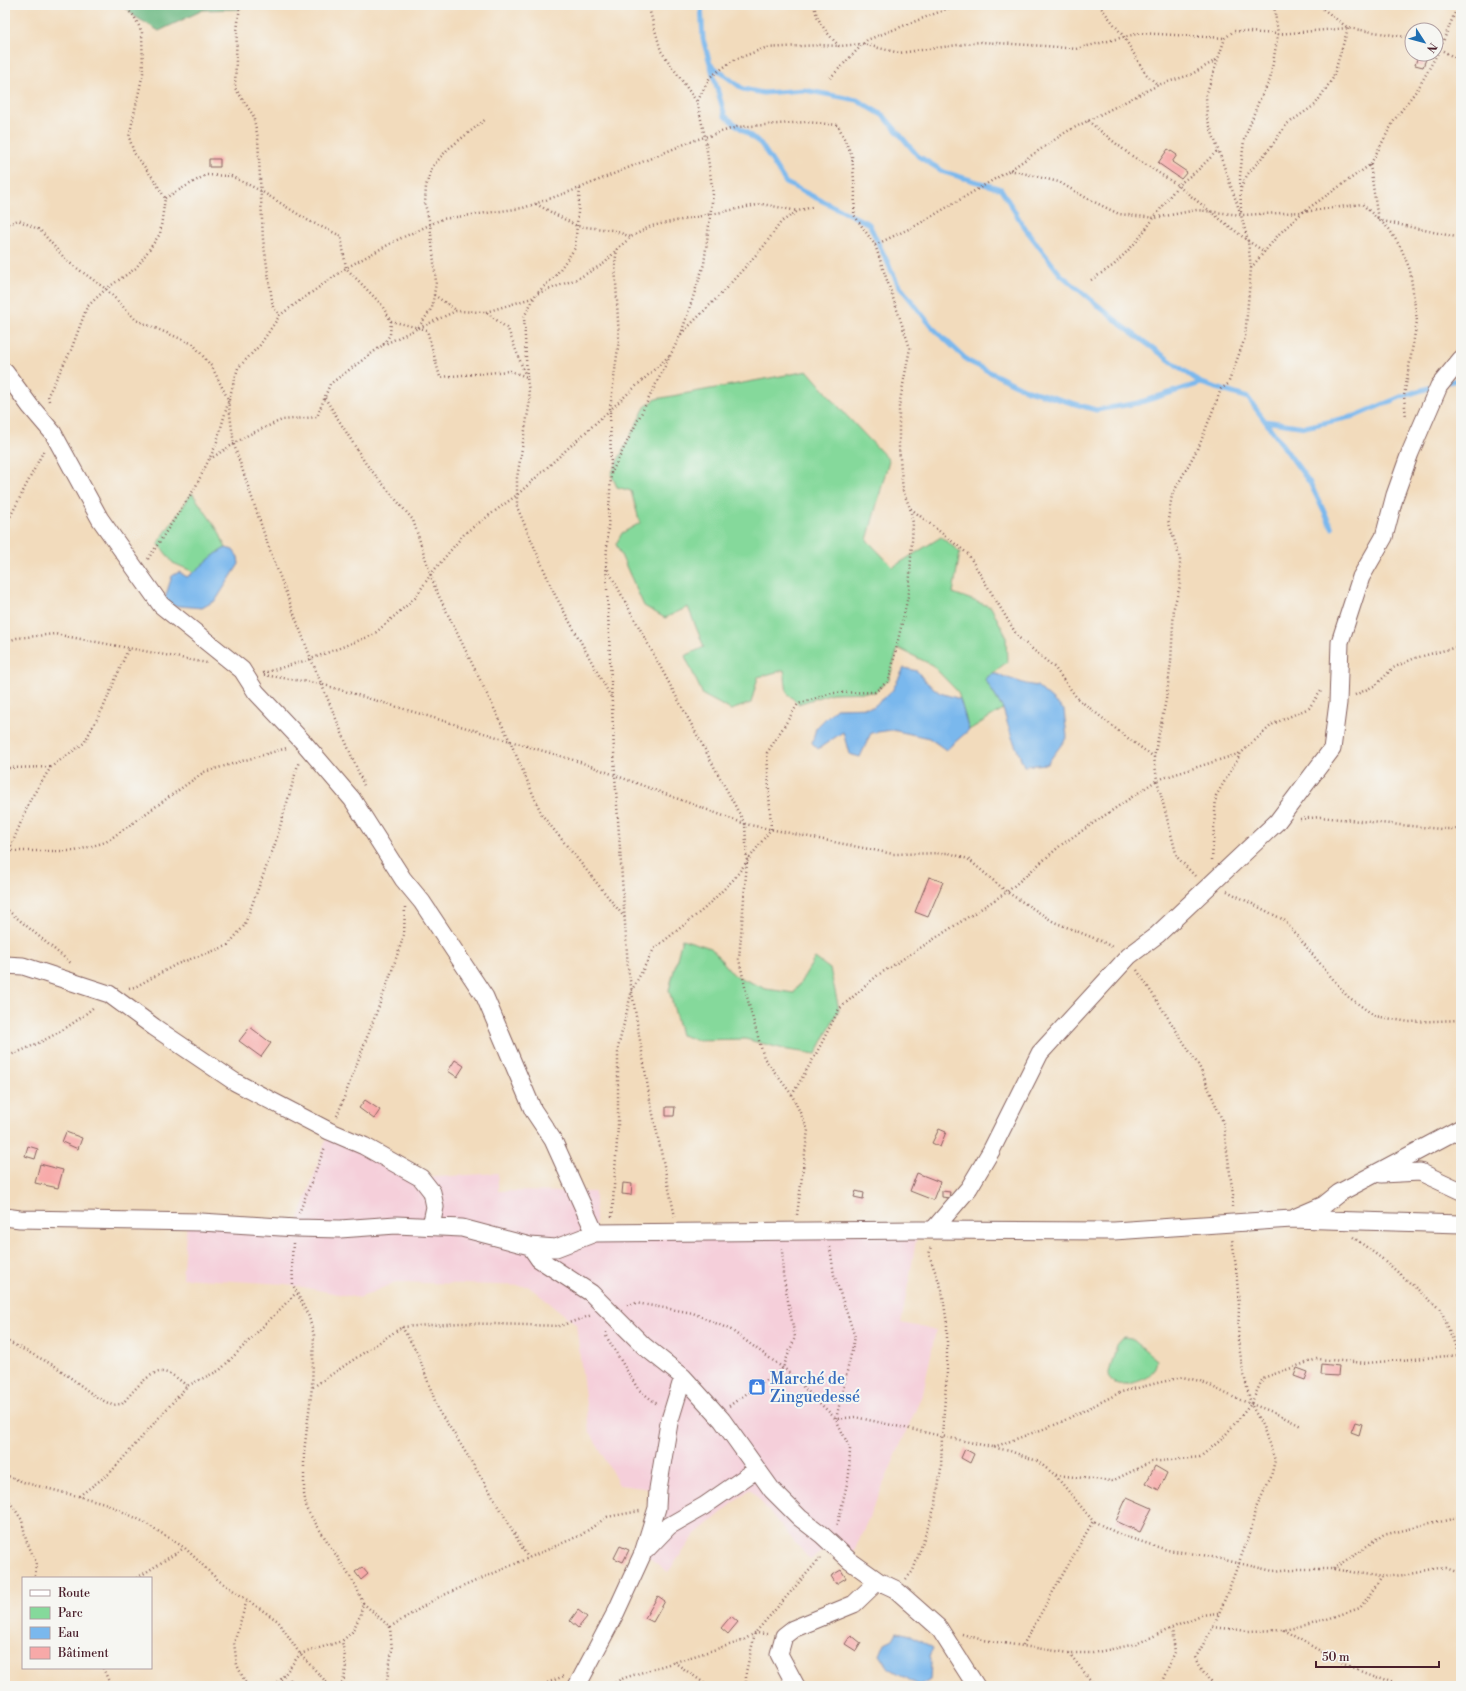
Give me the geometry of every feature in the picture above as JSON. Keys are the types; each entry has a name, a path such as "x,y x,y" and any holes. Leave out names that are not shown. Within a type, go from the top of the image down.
{"street":[{"path":"934,1230 969,1188 977,1176 1040,1052 1129,956 1157,935 1277,822 1332,749 1338,703 1340,642 1361,577 1384,537 1395,495 1410,454 1439,386 1461,359"},
{"path":"5,372 30,406 53,433 100,519 161,605 242,670 256,692 304,743 352,799 403,879 422,902 485,997 533,1110 553,1140 603,1233"},
{"path":"5,965 23,966 109,994 154,1027 235,1082 329,1131 364,1146 421,1178 432,1192 435,1207 431,1226"},
{"path":"1292,1219 1324,1205 1339,1193 1461,1128"},
{"path":"1375,1175 1420,1172 1461,1191"},
{"path":"5,1217 20,1219 201,1222 332,1228 396,1225 431,1226 462,1228 530,1246 556,1248 603,1233 934,1230 1114,1231 1229,1222 1292,1219 1461,1224"},
{"path":"530,1246 539,1259 591,1293 609,1309 644,1346 683,1377 717,1414 756,1470 772,1490 796,1514 850,1561 878,1581 895,1589 939,1628 976,1686"},
{"path":"577,1686 616,1612 643,1553 657,1508 658,1489 668,1422 683,1377"},
{"path":"643,1553 669,1526 704,1506 756,1470"},
{"path":"796,1686 779,1654 784,1636 793,1629 854,1604 878,1581"}],"path":[{"path":"49,402 48,395 71,350 87,307 106,289 136,268 160,234 165,198 153,178 134,153 129,136 143,74 142,32 134,16 123,5"},
{"path":"240,5 237,31 235,88 253,115 258,138 263,239 273,306 280,315"},
{"path":"611,474 680,334 704,264 713,194 705,136 697,102 661,51 648,5"},
{"path":"814,5 816,15 824,29 839,46"},
{"path":"830,78 867,40 957,5"},
{"path":"1099,5 1124,37 1145,73 1158,85"},
{"path":"1241,215 1240,176 1244,140 1258,104 1270,80 1278,34 1274,5"},
{"path":"1318,5 1348,28"},
{"path":"1444,39 1458,5"},
{"path":"1241,188 1247,175 1270,148 1287,124 1314,105 1333,78 1348,28"},
{"path":"1404,37 1348,28 1278,34 1234,31 1225,38 1206,95 1207,118 1241,215 1248,241 1250,268 1245,338 1228,384 1221,389 1200,444 1172,495 1168,520 1180,560 1180,586 1174,607 1171,662 1166,700 1154,757 1157,780 1177,857 1196,876 1284,920 1347,996 1375,1016 1409,1022 1461,1020"},
{"path":"697,102 710,77 734,60 765,48 863,44 899,52 980,42 1076,49 1140,33 1225,38"},
{"path":"1444,51 1461,61"},
{"path":"875,245 917,225 1010,170 1066,132 1158,85 1190,75 1218,59"},
{"path":"1250,268 1279,234 1303,212 1370,165 1395,120 1419,87 1433,62"},
{"path":"418,328 432,308 436,282 430,224 425,204 426,186 432,167 448,149 486,119"},
{"path":"1088,121 1129,154 1178,185 1248,241 1265,252"},
{"path":"139,573 196,488 216,445 238,368 260,345 280,315 346,268 442,219 523,208 580,188 705,136 738,126 806,122 838,125 852,156 855,193 854,215 875,245 910,348 899,406 899,434 903,491 910,508 913,522 909,592 889,680 875,692 832,693 798,704 767,753 771,829 734,879 704,908 654,949 632,990 618,1048 618,1126 603,1233"},
{"path":"1091,280 1114,265 1137,241 1178,185 1198,170 1218,150"},
{"path":"1370,165 1378,220"},
{"path":"1010,170 1059,182 1090,200 1119,214 1155,218 1196,210 1241,215 1303,212 1362,204 1389,229 1401,248 1410,270 1417,321 1412,358 1404,396 1407,425"},
{"path":"165,198 206,176 231,176 261,191 309,221 341,236 346,268 381,304 391,321 390,335 383,345"},
{"path":"209,459 248,435 282,420 317,417 330,384 383,345 456,311 486,312 532,298 556,275 575,248 580,188"},
{"path":"535,204 577,226 612,230 631,237"},
{"path":"612,699 555,595 517,507 517,478 530,400 527,377 524,317 536,294 576,278 605,263 617,249 631,237 651,226 762,204 798,211"},
{"path":"680,334 720,296 764,246 781,222 798,211 812,207"},
{"path":"5,226 18,220 40,230 68,261 106,289 136,320 193,344 212,367 228,399 234,444 267,542 321,684 367,790"},
{"path":"1378,220 1461,238"},
{"path":"617,249 615,263 619,340 610,409 611,474 606,566 615,775 628,968 650,1100 678,1233"},
{"path":"434,296 456,311"},
{"path":"486,312 508,329 527,377"},
{"path":"391,321 427,330 440,377 510,371 527,377"},
{"path":"670,354 517,495 464,534 431,574 415,598 373,635 311,659 257,674 321,684 580,762 745,824 893,854 949,853 968,859 1007,892 1054,922 1101,941 1129,956 1199,1066 1223,1122 1233,1196 1229,1222 1236,1267 1239,1306 1238,1340 1242,1371 1251,1404 1263,1427 1275,1460 1271,1477 1255,1510 1252,1531 1239,1564 1213,1627 1196,1657 1200,1668 1212,1686"},
{"path":"325,398 366,464 413,520 436,588 510,741 542,815 625,918"},
{"path":"5,528 53,433"},
{"path":"910,508 968,554 1018,637 1054,668 1077,698 1154,757"},
{"path":"606,566 745,824 747,862 739,959 749,1005 764,1058 792,1095 808,1130 799,1190 788,1232 783,1275 795,1337 783,1368 717,1414"},
{"path":"5,642 18,638 55,634 129,647 211,664"},
{"path":"1338,703 1376,685 1393,668 1415,658 1461,646"},
{"path":"5,862 8,851 30,800 52,767 84,743 104,706 129,647"},
{"path":"1211,884 1216,796 1241,753 1273,724 1309,708 1326,685"},
{"path":"8,851 75,851 106,842 204,772 304,743"},
{"path":"5,1058 35,1046 82,1017 109,994 135,987 177,964 227,946 244,926 275,844 304,743"},
{"path":"792,1095 816,1054 839,1009 878,975 1007,892 1061,845 1157,780 1241,753"},
{"path":"5,768 52,767"},
{"path":"1277,822 1320,817 1441,829 1461,829"},
{"path":"334,1122 388,982 404,935 405,908 403,879"},
{"path":"5,908 78,968"},
{"path":"296,1220 326,1143"},
{"path":"1055,1475 1112,1481 1151,1462 1200,1457 1222,1439 1251,1404 1263,1378 1317,1359 1367,1363 1460,1355 1441,1310 1385,1261 1331,1220"},
{"path":"895,1589 913,1572 936,1503 941,1468 947,1372 947,1324 942,1290 929,1255 934,1230"},
{"path":"827,1231 834,1275 855,1337 836,1419"},
{"path":"293,1242 293,1285 309,1317 314,1335 312,1387 304,1452 304,1494 308,1510 356,1586 363,1603 390,1627 392,1650 386,1686"},
{"path":"78,1496 110,1473 187,1386 220,1370 296,1293"},
{"path":"312,1387 402,1327 461,1323 560,1326 609,1309 636,1303 693,1313 731,1330 783,1368 836,1419 850,1449 849,1475 832,1545 755,1633 742,1641 624,1678 616,1682 613,1686"},
{"path":"609,1309 606,1336 638,1390 671,1415"},
{"path":"402,1327 418,1354 438,1412 454,1432 528,1558"},
{"path":"5,1340 55,1366 96,1397 112,1405 122,1404 146,1378 154,1373 163,1372 176,1377 187,1386"},
{"path":"994,1447 1057,1424 1121,1392 1182,1377 1200,1381 1235,1398 1273,1412 1301,1426"},
{"path":"836,1419 854,1417 994,1447 1037,1461 1055,1475 1093,1521 1121,1535 1167,1550 1203,1555 1273,1571 1293,1569 1333,1569 1382,1577 1445,1568 1461,1574"},
{"path":"5,1475 26,1483 105,1503 142,1521 185,1548 218,1580 278,1621 300,1654 330,1686"},
{"path":"5,1494 22,1520 26,1540 36,1562 36,1577"},
{"path":"390,1627 437,1598 581,1535 607,1517 657,1508"},
{"path":"1333,1569 1383,1535 1461,1517"},
{"path":"1023,1645 1093,1521"},
{"path":"140,1577 185,1548"},
{"path":"1213,1627 1248,1631 1282,1630 1306,1626 1360,1608 1382,1577"},
{"path":"246,1686 237,1665 234,1643 247,1600"},
{"path":"276,1686 300,1654 342,1641 352,1632 360,1616 363,1603"},
{"path":"939,1628 983,1640 1068,1653 1093,1653 1136,1644 1201,1615 1219,1613"},
{"path":"1160,1686 1175,1652 1172,1629"},
{"path":"1282,1630 1342,1663 1401,1686"},
{"path":"746,1686 746,1672 755,1633"},
{"path":"341,1686 346,1675 342,1641"},
{"path":"1068,1653 1095,1686"},
{"path":"674,1662 704,1683 711,1686"},
{"path":"103,1669 111,1686"}],"shaded area":[{"path":"329,1131 421,1178 498,1173 498,1191 595,1192 595,1233 918,1230 901,1323 936,1330 923,1393 850,1561 832,1545 810,1560 750,1489 695,1535 668,1572 643,1553 658,1490 619,1485 589,1430 576,1324 528,1286 396,1282 359,1298 286,1284 182,1278 187,1221 296,1228"}],"green space":[{"path":"123,5 240,5 240,9 203,10 159,31 134,16"},
{"path":"808,371 845,414 889,460 867,540 893,567 941,537 960,552 953,593 991,607 1006,636 1007,662 985,679 1003,709 969,730 958,692 932,665 898,648 889,680 875,692 832,693 798,704 787,693 784,670 758,677 751,703 731,710 703,695 685,656 704,647 688,607 665,618 644,606 616,544 622,533 640,523 631,491 617,487 611,474 645,407 656,399"},
{"path":"192,493 218,530 226,548 217,553 194,572 173,563 158,543"},
{"path":"682,939 711,948 734,975 766,989 794,993 815,958 830,969 839,1009 816,1054 788,1050 745,1039 697,1040 681,1035 669,990"},
{"path":"1124,1337 1131,1338 1157,1360 1152,1372 1142,1380 1115,1384 1108,1376 1117,1345"}],"water":[{"path":"226,548 233,550 238,557 239,564 216,600 202,608 169,605 164,601 172,576 179,572 187,577"},
{"path":"904,668 917,671 925,681 940,693 960,699 969,730 946,750 929,738 892,730 871,733 860,757 849,754 843,732 818,749 812,743 816,728 836,708 873,707 892,691"},
{"path":"993,673 1037,686 1064,710 1067,737 1047,764 1024,766 1011,735 1003,709 985,679"},
{"path":"897,1632 911,1635 933,1648 929,1657 931,1663 930,1680 920,1686 889,1668 880,1655 885,1643 893,1639"}],"building":[{"path":"1416,62 1425,62 1423,67 1415,65"},
{"path":"1168,149 1177,155 1172,162 1187,172 1181,179 1158,163"},
{"path":"209,159 220,159 220,167 209,167"},
{"path":"929,877 943,882 928,917 915,912"},
{"path":"250,1027 271,1043 261,1057 239,1041"},
{"path":"455,1060 464,1066 457,1077 448,1071"},
{"path":"365,1100 380,1110 374,1119 359,1108"},
{"path":"666,1107 675,1107 674,1116 666,1116"},
{"path":"939,1129 946,1132 940,1147 932,1143"},
{"path":"66,1132 82,1138 78,1149 62,1142"},
{"path":"28,1146 38,1149 35,1159 25,1156"},
{"path":"40,1164 63,1170 58,1188 35,1183"},
{"path":"917,1173 940,1182 933,1200 910,1191"},
{"path":"623,1183 632,1184 631,1195 622,1194"},
{"path":"856,1191 864,1193 863,1199 854,1197"},
{"path":"942,1191 950,1192 949,1198 942,1197"},
{"path":"1322,1364 1339,1366 1338,1376 1321,1375"},
{"path":"1297,1368 1308,1372 1305,1380 1294,1376"},
{"path":"1355,1422 1362,1424 1359,1435 1351,1432"},
{"path":"965,1449 974,1454 970,1463 961,1458"},
{"path":"1155,1466 1167,1473 1159,1490 1146,1483"},
{"path":"1127,1497 1152,1508 1140,1532 1116,1521"},
{"path":"620,1546 629,1550 623,1562 614,1558"},
{"path":"362,1567 368,1574 361,1580 355,1572"},
{"path":"841,1570 846,1578 836,1584 831,1576"},
{"path":"658,1596 665,1601 653,1622 645,1618"},
{"path":"578,1610 587,1617 578,1628 570,1621"},
{"path":"731,1616 738,1622 728,1634 721,1628"},
{"path":"851,1635 861,1643 856,1651 845,1644"},
{"path":"290,1679 300,1686 285,1686"}],"waterway":[{"path":"701,5 703,39 725,116 761,144 786,183 869,224 898,284 932,327 968,361 1024,389 1096,410 1138,403 1201,383 1248,398 1265,421 1305,427 1355,416 1403,396 1435,386"},
{"path":"711,65 743,89 763,93 804,90 857,100 884,116 918,156 944,172 1001,189 1024,227 1060,274 1124,327 1201,383"},
{"path":"1449,382 1461,379"},
{"path":"1265,421 1310,483 1332,528"}],"place":[{"name":"Marché de Zinguedessé","path":"757,1387"}]}
